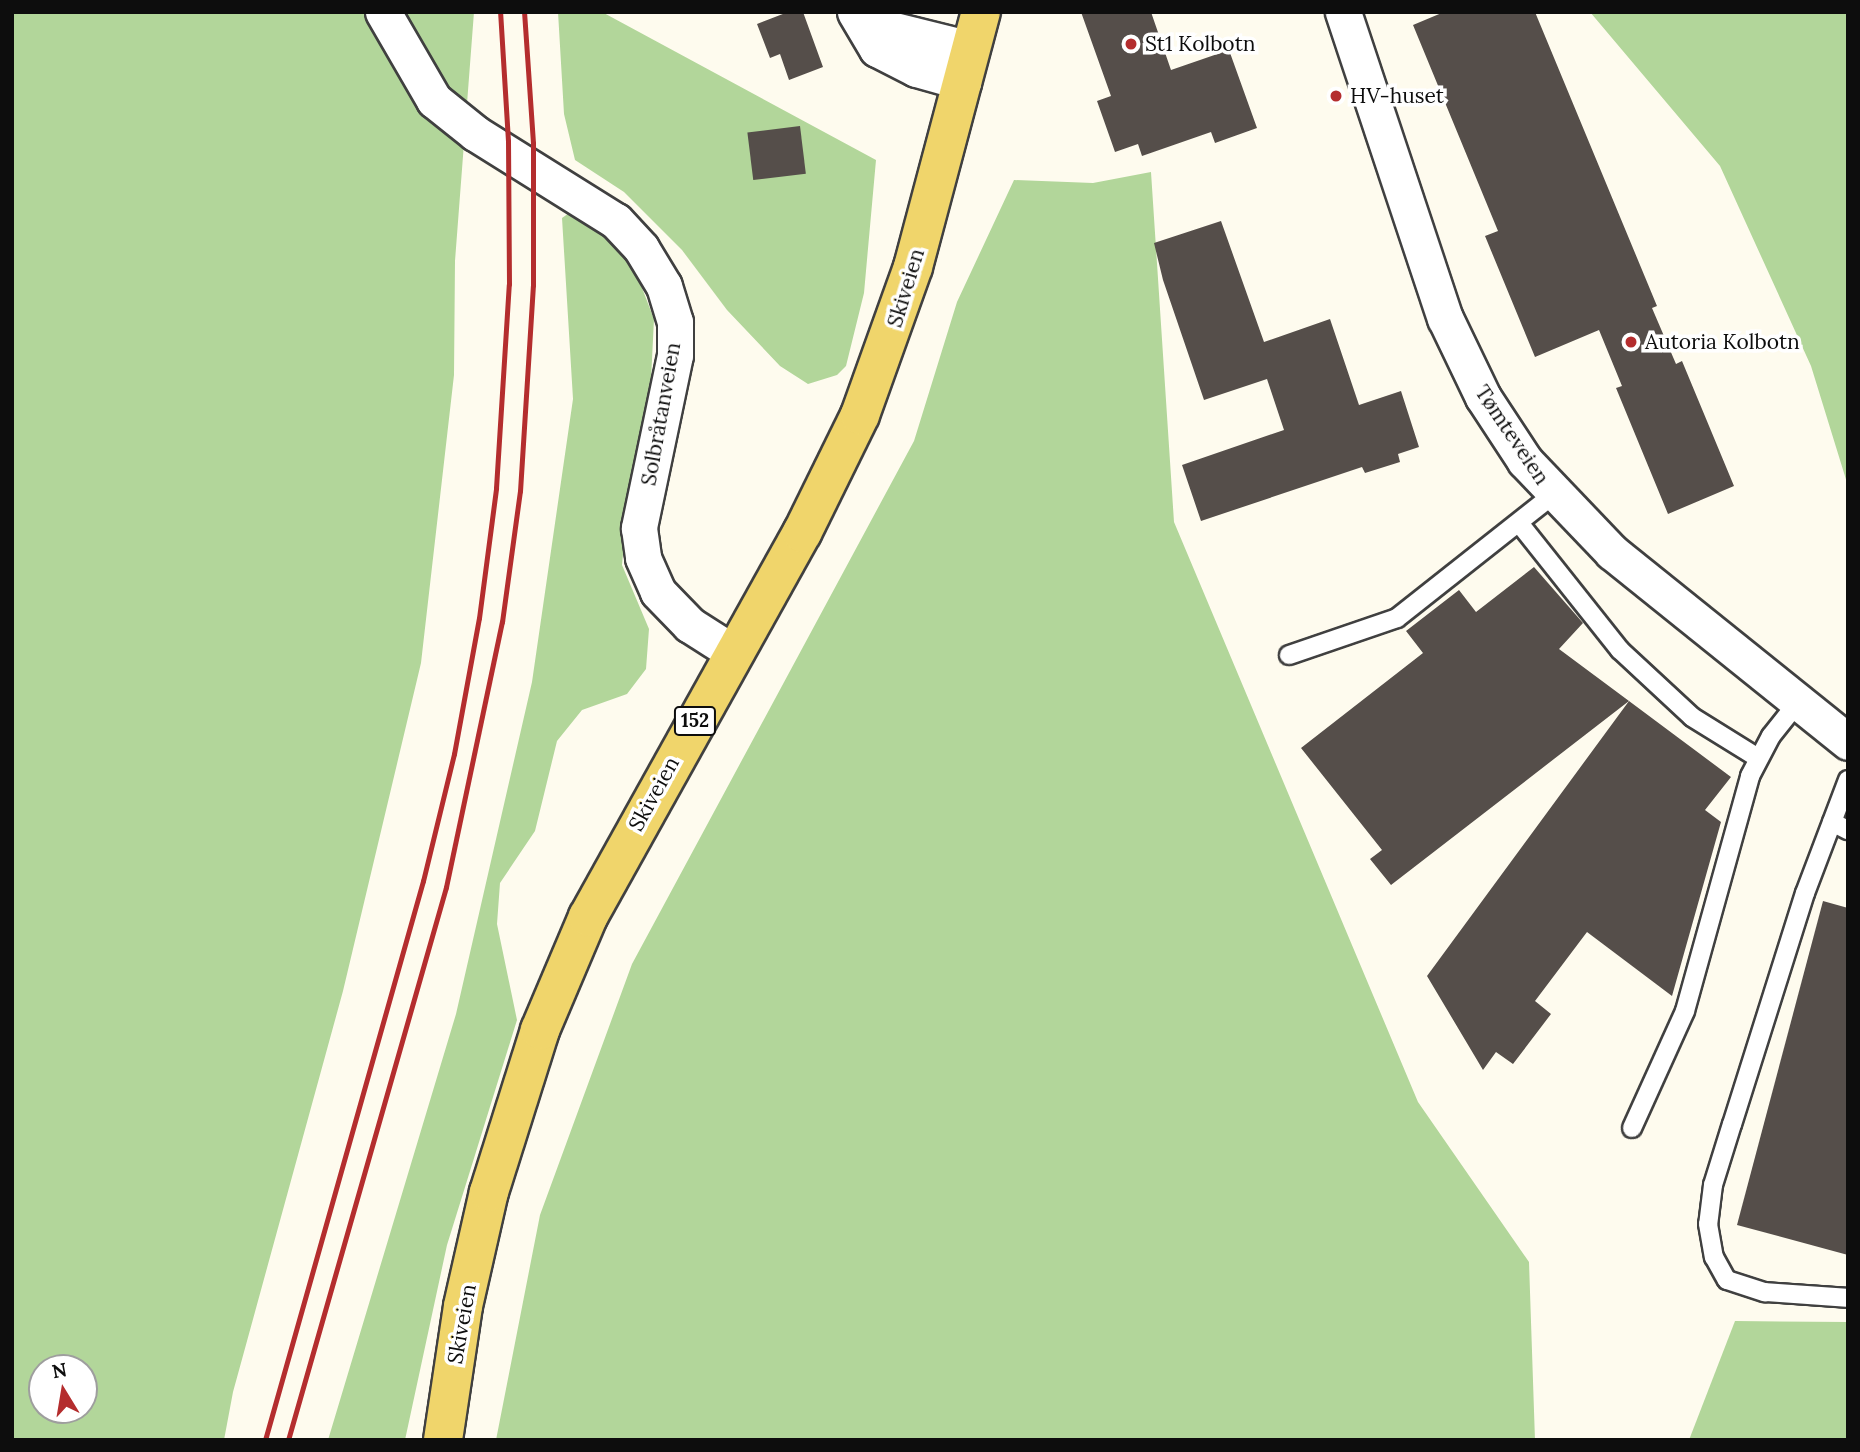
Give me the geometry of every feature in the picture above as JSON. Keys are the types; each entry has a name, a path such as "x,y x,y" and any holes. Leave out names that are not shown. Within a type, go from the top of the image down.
{"main road":[{"name":"Skiveien","path":"443,1440 463,1306 489,1192 540,1030 588,917 802,533 870,390 913,267 981,12"}],"street":[{"name":"Solbråtanveien","path":"383,12 434,100 475,134 590,201 616,221 641,248 664,286 675,322 675,355 639,528 643,558 658,592 690,625 734,653"},
{"name":"Tømteveien","path":"1343,12 1445,318 1483,397 1553,495 1612,552 1848,741"},
{"path":"858,17 967,65"}],"lane":[{"path":"1289,655 1396,618 1553,495"},
{"path":"1519,523 1620,650 1692,717 1758,758"},
{"path":"1632,1128 1685,1011 1758,758 1798,702"},
{"path":"1848,780 1840,826 1717,1172 1708,1224 1713,1257 1727,1280 1765,1292 1848,1298"}],"green space":[{"path":"12,12 474,12 455,261 454,375 421,663 343,991 233,1392 224,1440 12,1440"},
{"path":"558,12 602,12 876,160 864,293 846,366 837,375 808,384 780,366 727,310 682,250 624,192 575,160 564,114"},
{"path":"1590,12 1848,12 1848,486 1811,366 1720,166"},
{"path":"1151,172 1174,522 1418,1102 1529,1262 1535,1440 496,1440 540,1215 632,964 914,441 957,302 1014,180 1093,183"},
{"path":"572,211 603,230 637,275 654,319 650,400 628,499 622,565 649,629 646,669 627,694 582,710 557,741 535,831 500,883 497,924 517,1020 447,1245 405,1440 328,1440 456,1014 532,682 573,399 562,218"},
{"path":"1735,1321 1848,1322 1848,1440 1689,1440"}],"building":[{"path":"788,12 803,12 823,67 789,80 780,54 770,58 757,24"},
{"path":"1081,12 1151,12 1171,70 1229,50 1257,128 1215,143 1211,132 1142,156 1138,144 1115,152 1097,101 1111,96"},
{"path":"1444,12 1535,12 1657,306 1652,308 1676,364 1682,361 1734,486 1668,514 1616,388 1622,386 1599,330 1535,357 1485,236 1498,231 1413,25"},
{"path":"800,126 806,174 753,180 747,132"},
{"path":"1221,221 1264,342 1330,319 1359,405 1401,391 1419,447 1398,454 1400,462 1365,473 1362,467 1201,521 1182,465 1284,430 1267,379 1204,400 1163,280 1154,243"},
{"path":"1534,567 1583,623 1559,649 1629,701 1391,885 1370,859 1382,850 1301,748 1423,653 1406,631 1459,590 1476,612"},
{"path":"1629,701 1731,777 1705,810 1721,822 1672,996 1587,932 1535,1001 1551,1014 1513,1064 1496,1052 1483,1070 1427,976"},
{"path":"1823,901 1848,908 1848,1255 1737,1225"}],"railway":[{"path":"265,1440 423,881 454,754 479,618 496,488 509,284 508,141 500,12"},
{"path":"288,1440 446,887 502,622 520,491 533,285 533,143 524,12"}],"place":[{"name":"St1 Kolbotn","path":"1131,44"},
{"name":"HV-huset","path":"1336,96"},
{"name":"Autoria Kolbotn","path":"1631,342"}]}
